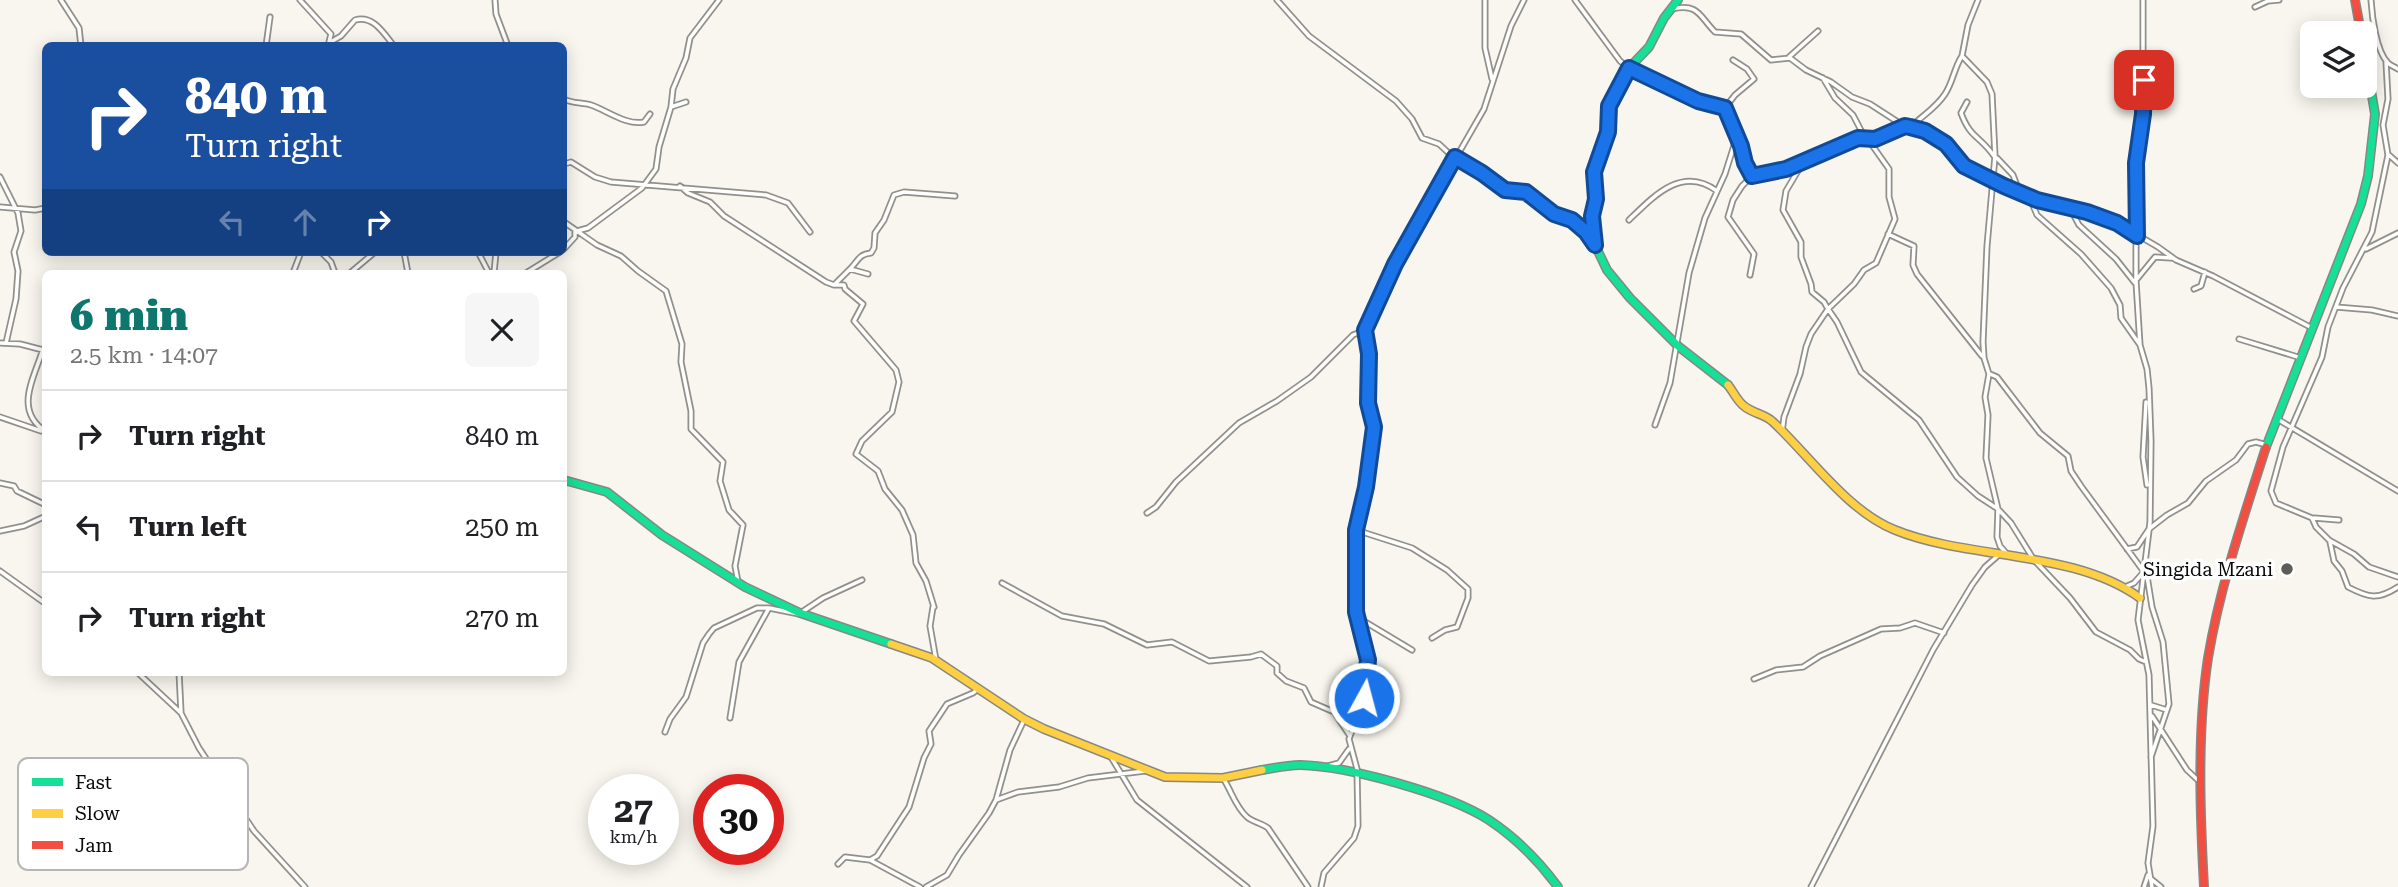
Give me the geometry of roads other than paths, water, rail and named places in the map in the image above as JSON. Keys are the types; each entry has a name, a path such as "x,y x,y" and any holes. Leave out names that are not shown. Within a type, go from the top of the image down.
{"main road":[{"path":"1678,0 1664,18 1648,47 1629,68 1609,106 1608,132 1594,172 1596,199 1592,216 1595,245 1607,270 1678,346 1729,386 1743,406 1770,419 1819,472 1882,526 1927,540 2004,553 2100,577 2125,587 2140,598"},
{"path":"2355,0 2359,21"},
{"path":"2204,887 2201,783 2208,659 2239,527 2267,445 2355,223 2368,176 2375,114 2372,98"},
{"path":"567,481 607,492 662,535 738,582 800,613 936,660 1024,719 1147,771 1171,778 1223,778 1285,766 1324,767 1441,797 1485,818 1538,861 1558,887"}],"street":[{"path":"61,0 79,28 81,42"},
{"path":"300,0 329,30 329,42"},
{"path":"495,0 496,14 506,42"},
{"path":"576,230 595,223 645,185 658,166 659,144 690,38 719,0"},
{"path":"1277,0 1309,36 1396,101 1412,119 1422,138 1439,144 1454,158 1482,173 1505,190 1526,192 1554,214 1572,220 1586,232 1595,245"},
{"path":"1485,0 1485,48 1493,82"},
{"path":"1321,886 1324,873 1357,831 1357,774 1350,736 1362,706 1368,668 1357,617 1356,530 1366,487 1374,427 1368,403 1369,354 1365,330 1395,264 1484,109 1511,26 1524,0"},
{"path":"1575,0 1620,61 1629,68 1698,101 1725,108"},
{"path":"2143,0 2143,114 2136,163 2136,283 2140,345 2147,369 2151,441 2149,529 2138,620 2150,675 2153,826 2149,876 2152,887"},
{"path":"2255,7 2268,1 2279,0"},
{"path":"2339,520 2312,518 2279,505 2272,495 2277,465 2322,357 2328,327 2350,274 2372,232 2388,155 2383,125 2388,99 2386,62 2374,28 2371,0"},
{"path":"1910,127 1932,110 1945,93 1962,57 1965,36 1977,1"},
{"path":"1672,9 1688,7 1699,11 1715,32 1741,34 1771,60 1795,53 1818,31"},
{"path":"267,42 270,17"},
{"path":"332,42 355,20 365,18 377,25 391,42"},
{"path":"1787,57 1905,126 1925,131 1946,144 1964,166 2020,193 2117,223 2173,258 2314,329"},
{"path":"1811,887 1913,685 1972,585 1991,561 2004,553 1997,537 1998,509 1986,458 1988,415 1984,397 1989,374 1984,358 1986,257 1995,157 1991,88 1962,57"},
{"path":"1725,108 1735,95 1754,79 1747,69 1733,60"},
{"path":"2386,62 2398,69"},
{"path":"1783,432 1784,417 1811,334 1828,309 1854,284 1864,270 1876,263 1896,215 1889,197 1890,174 1886,164 1853,116 1835,98 1823,78"},
{"path":"567,100 577,105 594,105 601,111 635,123 644,122 650,114"},
{"path":"671,107 686,102"},
{"path":"1967,102 1961,113 1968,130 1987,146 2013,175 2020,193"},
{"path":"1725,108 1752,176"},
{"path":"1750,275 1754,254 1730,222 1728,213 1737,192 1752,176 1802,164 1852,140 1876,139 1905,126"},
{"path":"1655,425 1670,383 1689,273 1705,218 1737,136"},
{"path":"2388,155 2398,163"},
{"path":"567,163 572,162 604,180 772,196 788,203 810,232"},
{"path":"1802,164 1786,191 1783,209 1801,242 1801,257 1812,292 1836,319 1859,370 1919,421 1957,477 1998,509 2018,532 2034,560 2070,598 2096,632 2146,662"},
{"path":"0,177 15,207 21,231 14,257 18,276 15,309 2,343 42,350"},
{"path":"1629,219 1669,186 1698,182 1717,191"},
{"path":"680,186 688,193 710,202 724,216 802,268 834,285 844,285 845,289 863,304 855,321 895,370 900,382 891,412 862,441 856,454 878,471 885,489 902,510 913,535 916,563 926,581 933,607 930,629 936,660"},
{"path":"1992,191 2004,186"},
{"path":"834,285 863,254 871,253 874,249 875,233 884,220 894,195 904,192 956,195"},
{"path":"2029,196 2038,215 2081,254 2111,288 2120,304 2121,318 2140,345"},
{"path":"0,206 28,210 42,208"},
{"path":"2070,208 2079,225 2116,259 2136,283"},
{"path":"567,224 597,245 621,256 666,290 682,345 681,362 691,411 691,429 723,462 720,481 729,510 743,525 735,566 738,582"},
{"path":"567,246 575,237 576,230"},
{"path":"2364,251 2398,233"},
{"path":"1888,234 1914,246 1913,265 1917,274 1984,358"},
{"path":"354,270 370,256"},
{"path":"531,270 554,256"},
{"path":"2136,283 2155,257 2173,258"},
{"path":"850,269 868,274"},
{"path":"2194,289 2201,286 2205,272"},
{"path":"2336,307 2372,310 2398,316"},
{"path":"1146,513 1239,423 1311,377 1353,335 1365,330"},
{"path":"2239,339 2301,358"},
{"path":"42,356 26,402 33,420 42,428"},
{"path":"1989,374 1997,377 2040,433 2068,456 2071,471 2147,576 2152,607 2163,642 2169,704 2150,759"},
{"path":"2147,397 2143,457 2149,493"},
{"path":"0,417 42,431"},
{"path":"2277,419 2398,491"},
{"path":"2127,549 2137,547 2149,529 2188,503 2206,481 2236,460 2248,444 2256,442 2267,445"},
{"path":"0,483 14,486 18,492 42,503"},
{"path":"0,531 24,526 42,518"},
{"path":"2312,518 2316,527 2329,540 2354,554 2369,567 2398,577"},
{"path":"1356,530 1412,548 1451,573 1468,589 1469,595 1457,627 1432,638"},
{"path":"2329,540 2333,561 2342,571 2348,587 2374,598 2386,595 2398,587"},
{"path":"0,571 42,601"},
{"path":"2125,587 2134,583 2143,572"},
{"path":"665,732 670,719 686,697 703,643 714,628 757,608 800,613 823,598 862,580"},
{"path":"1002,583 1062,616 1104,624 1147,645 1170,642 1209,661 1251,657 1259,653 1277,666 1277,673 1285,681 1304,688 1311,702 1334,712 1350,736"},
{"path":"730,718 739,662 769,608"},
{"path":"1357,617 1412,650"},
{"path":"1755,679 1776,670 1803,667 1820,656 1881,629 1900,628 1915,623 1944,633"},
{"path":"141,676 181,713 206,758"},
{"path":"179,676 181,713"},
{"path":"870,860 878,854 909,807 931,744 929,731 947,704 978,689"},
{"path":"2151,705 2167,710"},
{"path":"2151,714 2187,771 2201,783"},
{"path":"926,887 947,876 996,800 1010,750 1024,719"},
{"path":"1324,767 1339,762 1350,747"},
{"path":"1109,753 1137,800 1247,887"},
{"path":"996,800 1018,792 1059,787 1088,778 1129,771 1147,771"},
{"path":"1223,778 1238,807 1250,820 1268,828 1308,887"},
{"path":"248,822 305,887"},
{"path":"878,854 885,867"},
{"path":"838,864 845,857 870,860 920,887"},
{"path":"2144,887 2149,876"},
{"path":"2149,876 2161,887"}],"place":[{"name":"Singida Mzani","path":"2287,569"}]}
